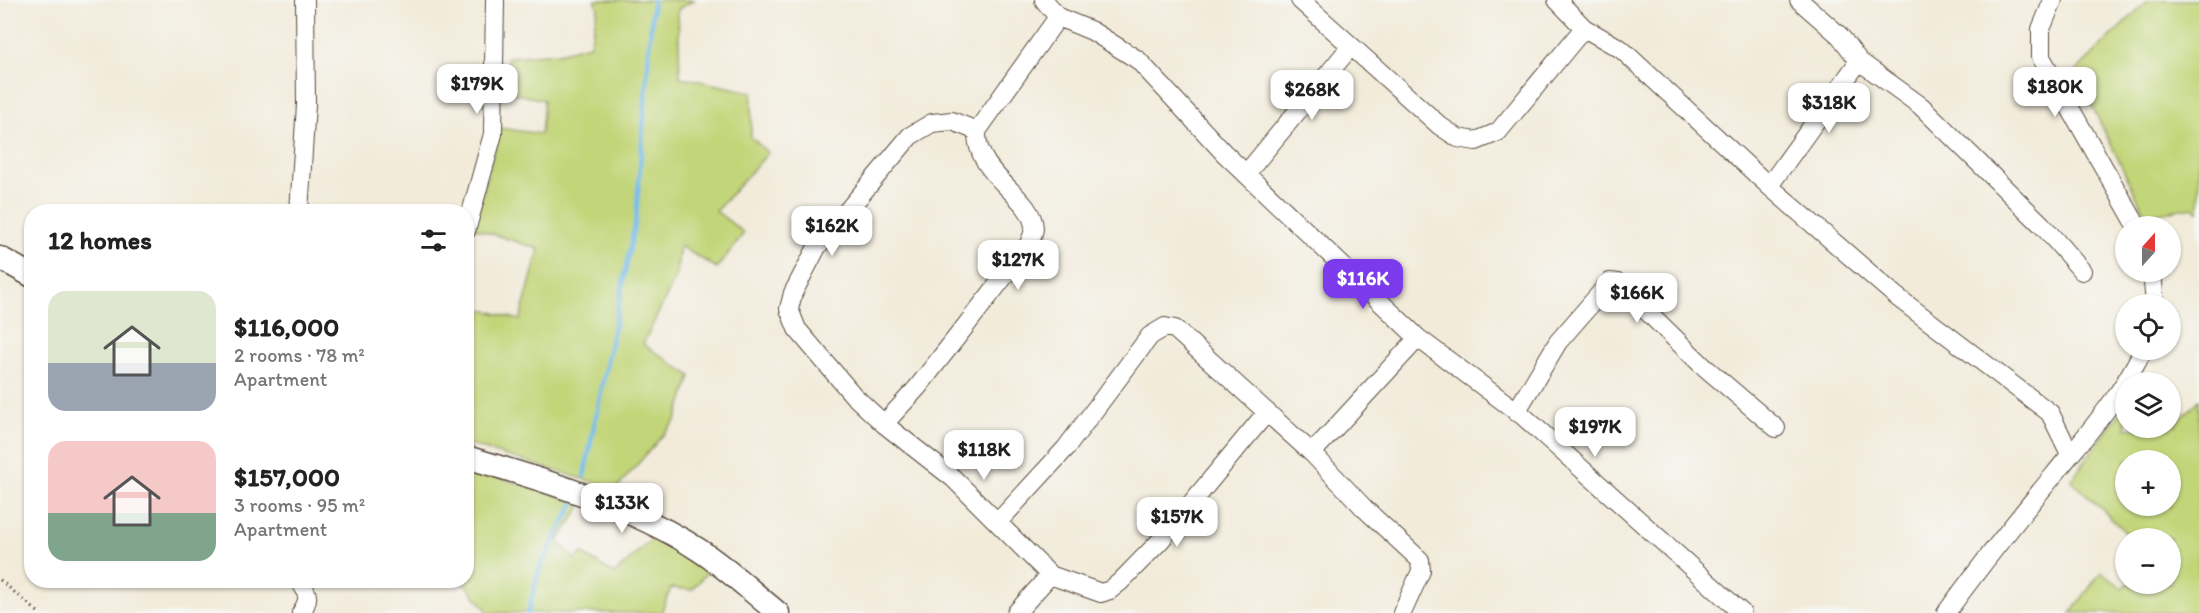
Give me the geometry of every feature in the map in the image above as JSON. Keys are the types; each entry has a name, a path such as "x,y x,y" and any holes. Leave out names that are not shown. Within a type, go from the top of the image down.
{"street":[{"path":"300,204 306,105 305,0"},
{"path":"474,204 493,134 495,0"},
{"path":"1044,0 1058,17 1092,31 1138,60 1246,174 1418,338 1516,412 1742,613"},
{"path":"1300,0 1440,126 1458,138 1476,141 1497,132 1584,28"},
{"path":"1557,0 1584,28 1621,49 1769,186 1897,297 2050,413 2070,454"},
{"path":"1799,0 1840,36 1859,61 1921,106 2042,225 2082,271"},
{"path":"2053,0 2041,29 2041,57 2131,216"},
{"path":"884,423 1001,284 1028,246 1035,229 1031,218 992,172 976,146 977,131 1058,17"},
{"path":"1246,174 1351,46"},
{"path":"1769,186 1859,61"},
{"path":"977,131 952,121 932,123 910,136 817,248 793,293 789,309 797,329 853,395 953,478 999,521 1050,575 1095,592 1110,590 1160,541 1267,412"},
{"path":"0,258 24,272"},
{"path":"1516,412 1558,342 1610,282 1618,283 1701,364 1776,428"},
{"path":"999,521 1066,448 1150,336 1165,327 1174,329 1312,453 1365,509 1420,560 1421,571 1402,613"},
{"path":"1312,453 1418,338"},
{"path":"1946,613 1994,547 2103,416 2138,360"},
{"path":"474,460 585,496 670,533 701,551 778,613"},
{"path":"1016,613 1050,575"},
{"path":"301,613 309,602 305,588"}],"path":[{"path":"0,580 39,613"}],"green space":[{"path":"595,0 694,0 678,9 680,77 752,92 751,137 768,153 716,211 744,233 717,268 680,246 676,277 643,344 691,376 676,420 616,489 474,446 474,307 520,320 539,249 474,228 500,128 541,134 544,100 502,91 508,57 558,53 590,45 598,8"},
{"path":"2148,0 2199,0 2199,212 2193,207 2146,215 2075,72"},
{"path":"2199,400 2199,613 2071,613 2101,572 2115,582 2115,594 2181,594 2181,528 2121,528 2071,480 2115,420 2115,438 2181,438 2181,419"},
{"path":"474,470 582,505 558,541 575,560 582,553 614,574 654,537 708,571 692,590 671,588 661,613 489,613 469,588 474,588"}],"waterway":[{"path":"584,476 636,218 653,0"},
{"path":"528,613 540,567 575,501"}]}
